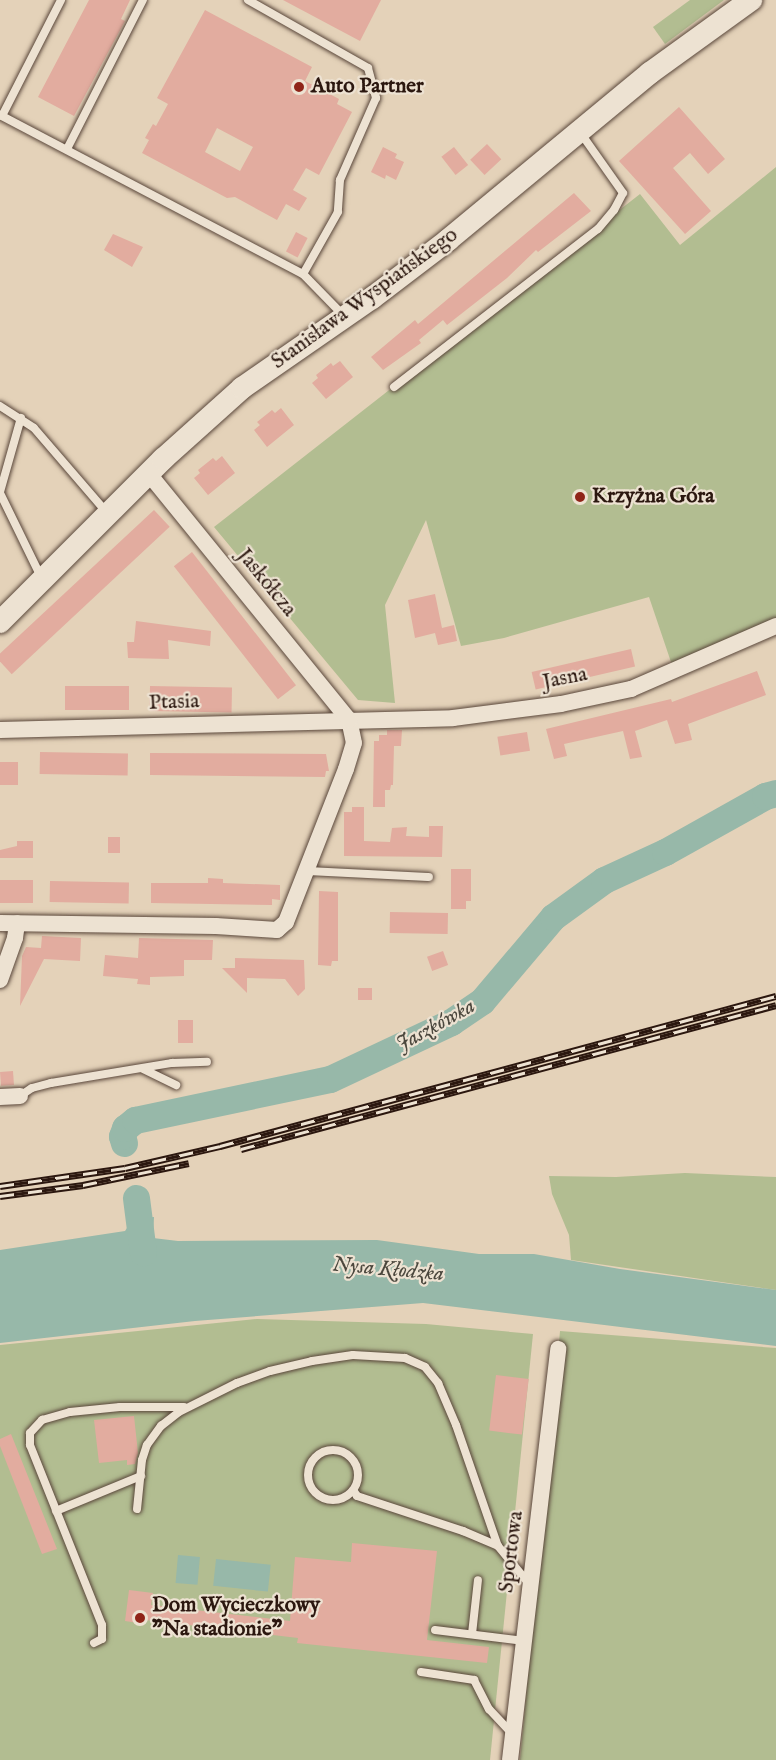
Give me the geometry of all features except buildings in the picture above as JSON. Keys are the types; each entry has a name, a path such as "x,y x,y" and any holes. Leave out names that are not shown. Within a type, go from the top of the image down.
{"main road":[{"name":"Stanisława Wyspiańskiego","path":"0,622 149,474 242,388 344,317 448,240 674,54 751,0"}],"street":[{"name":"Jaskółcza","path":"149,474 349,720"},
{"name":"Jasna","path":"349,720 453,718 561,704 631,689 776,626"},
{"name":"Ptasia","path":"0,730 349,720"},
{"path":"0,980 15,938 8,923 216,926 277,930 286,922 307,871 354,743 349,720"},
{"path":"0,1097 20,1096"},
{"name":"Sportowa","path":"510,1760 558,1349"}],"lane":[{"path":"61,0 1,116 303,274 344,317"},
{"path":"67,149 143,0"},
{"path":"248,0 368,68 376,98 340,180 338,212 303,274"},
{"path":"394,387 598,229 614,210 623,193 580,132"},
{"path":"0,406 34,428 108,515"},
{"path":"21,418 0,492 43,580"},
{"path":"307,871 429,877"},
{"path":"20,1096 32,1088 51,1083 184,1061 207,1062"},
{"path":"140,1068 176,1086"},
{"path":"137,1509 147,1445 161,1426 188,1407 213,1393 270,1371 312,1361 353,1355 405,1358 425,1367 438,1383 456,1425 498,1546 531,1586"},
{"path":"94,1643 102,1639 102,1625 30,1445 30,1433 34,1426 42,1420 70,1412 120,1407 188,1407"},
{"path":"353,1490 335,1500 316,1494 308,1475 312,1461 317,1455 331,1450 345,1454 357,1470 353,1490 357,1496 463,1531 498,1546"},
{"path":"56,1511 141,1476"},
{"path":"472,1634 478,1580"},
{"path":"435,1630 524,1641"},
{"path":"421,1672 474,1680 489,1709 513,1735"}],"shaded area":[{"path":"690,0 724,0 665,44 653,27"},
{"path":"776,167 776,618 672,665 649,597 504,638 461,646 426,520 385,605 395,703 358,700 214,527 640,194 680,245"},
{"path":"685,1173 776,1177 776,1290 571,1260 569,1235 552,1194 549,1176 616,1177"},
{"path":"257,1319 426,1324 533,1334 490,1760 0,1760 0,1345"},
{"path":"560,1331 776,1348 776,1760 520,1760"}],"water":[{"name":"Nysa Kłodzka","path":"154,1217 153,1238 178,1241 377,1240 479,1254 534,1254 620,1269 776,1290 776,1346 423,1303 195,1321 0,1343 0,1250 125,1231 133,1219"},
{"path":"178,1555 200,1557 197,1585 176,1583"},
{"path":"216,1559 271,1565 268,1592 213,1586"}],"waterway":[{"name":"Jaszkówka","path":"124,1143 122,1136 125,1128 135,1120 330,1079 451,1022 482,1001 553,917 604,880 665,852 765,796 776,793"},
{"name":"Jaszkówka","path":"136,1198 143,1253"}],"railway":[{"path":"0,1186 125,1168 220,1146 776,996"},
{"path":"241,1149 776,1005"},
{"path":"0,1196 83,1185 189,1163"}],"place":[{"name":"Auto Partner","path":"299,87"},
{"name":"Krzyżna Góra","path":"580,497"},
{"name":"Dom Wycieczkowy \"Na stadionie\"","path":"140,1618"}]}
